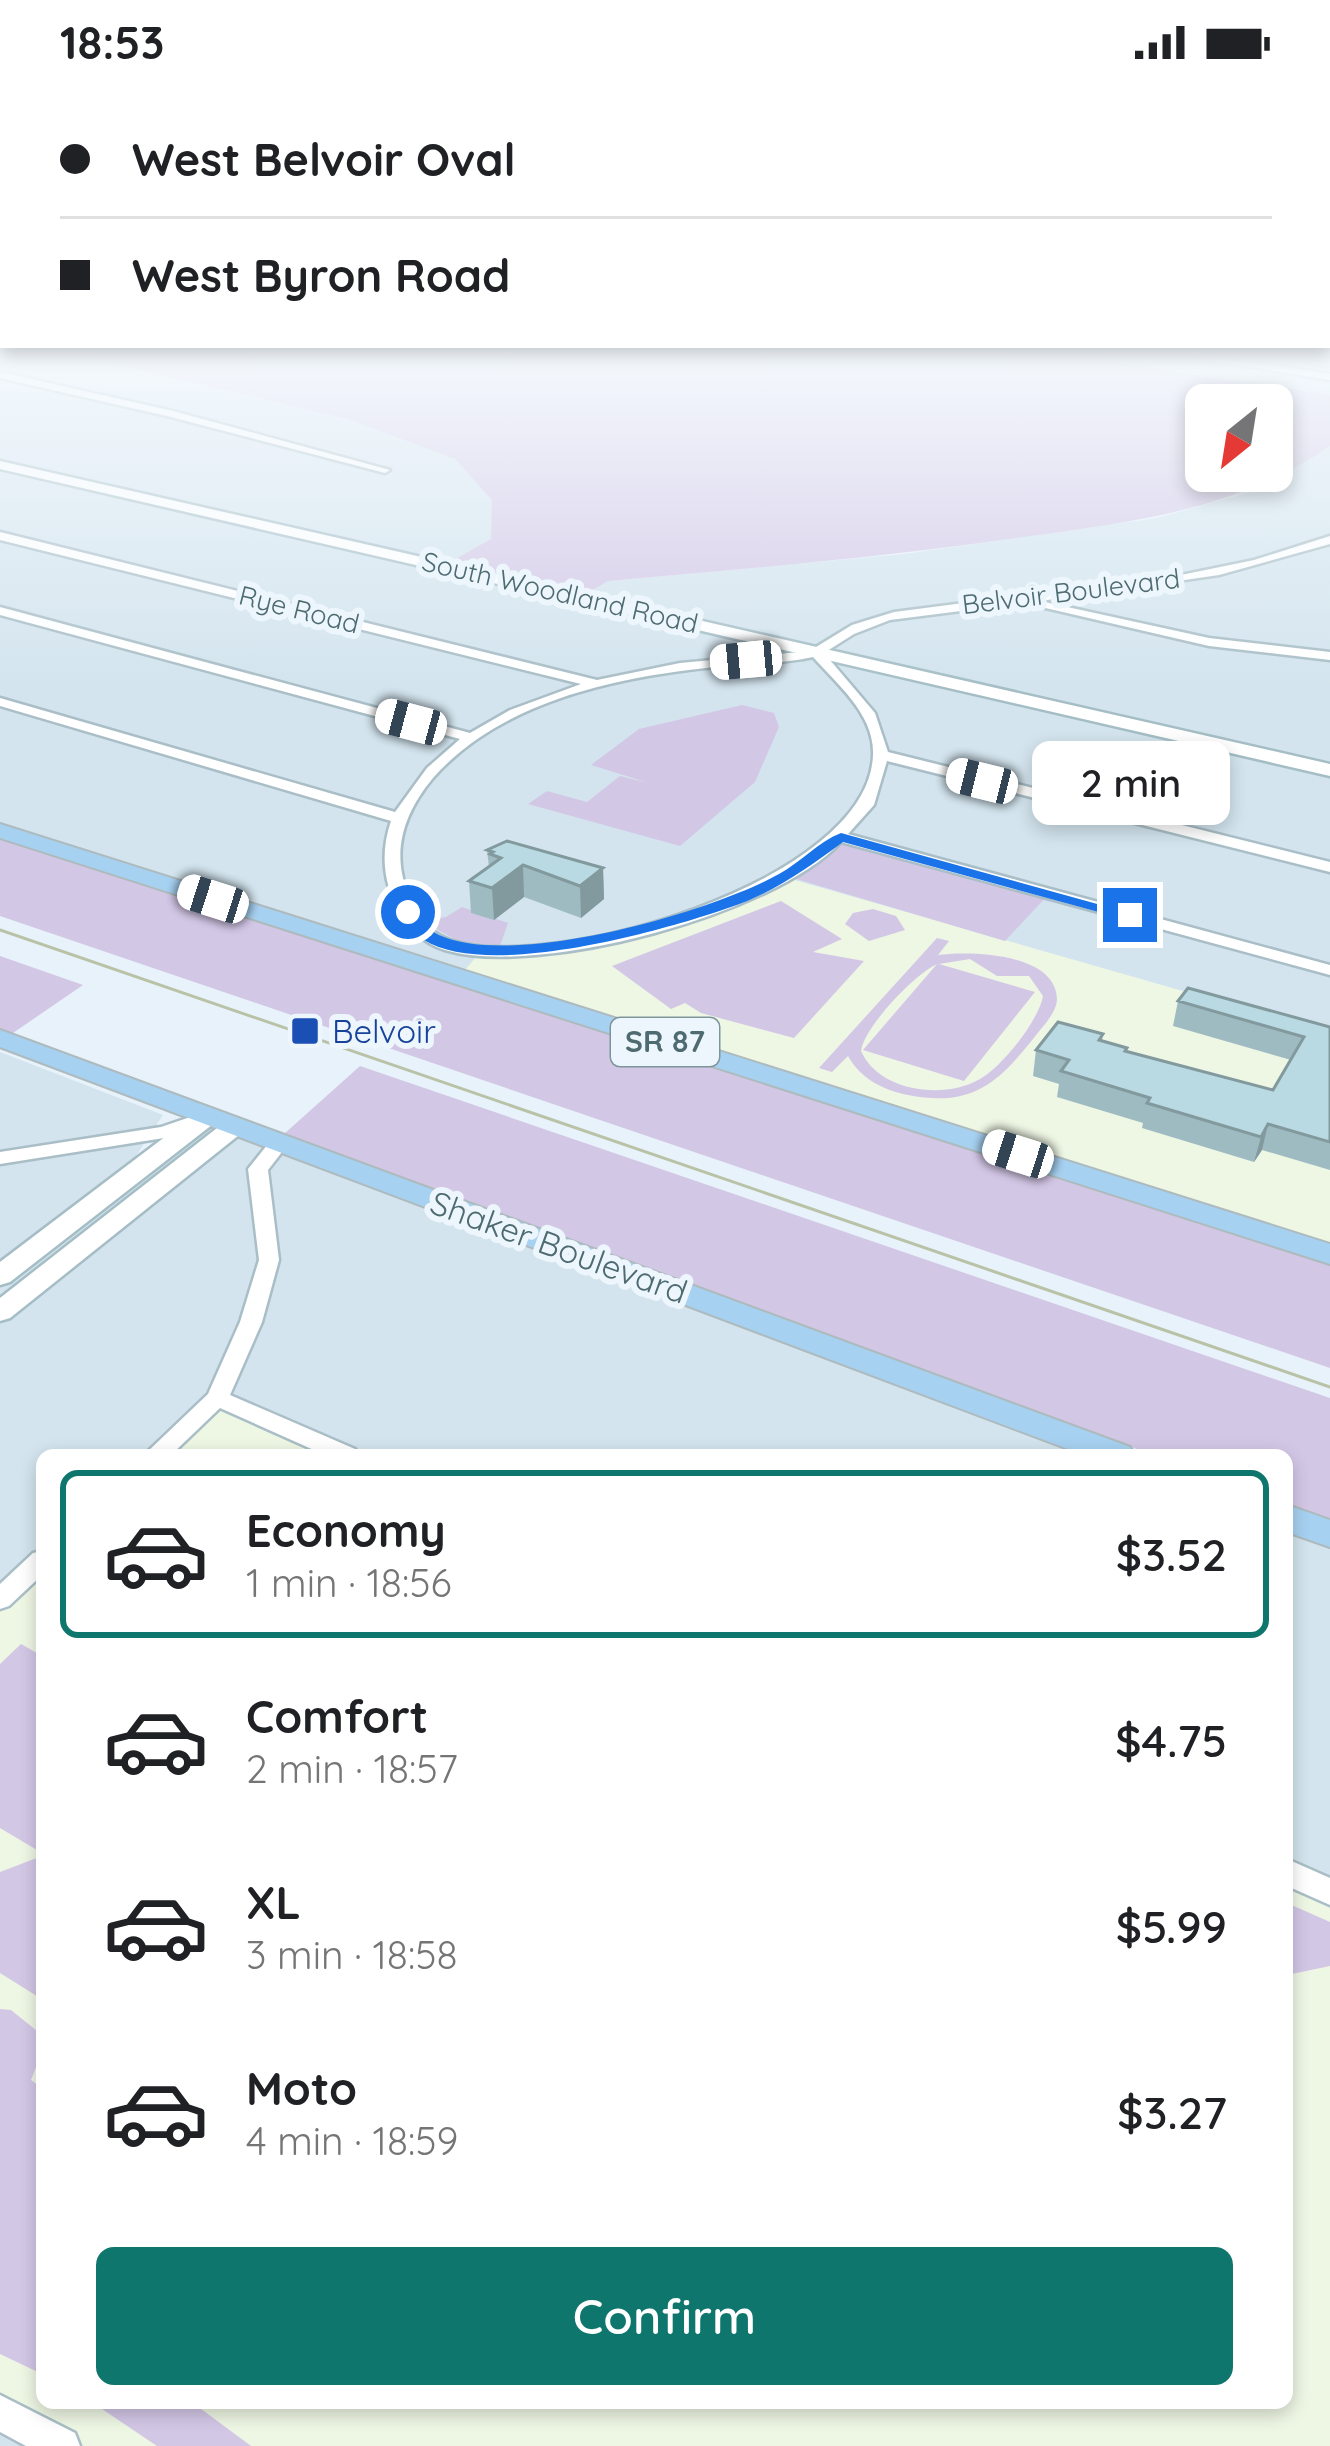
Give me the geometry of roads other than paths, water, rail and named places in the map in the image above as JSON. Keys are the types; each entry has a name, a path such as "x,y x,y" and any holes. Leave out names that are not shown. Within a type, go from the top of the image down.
{"main road":[{"name":"SR 87","path":"0,831 1330,1254"},
{"name":"Shaker Boulevard","path":"0,1038 1102,1449"},
{"path":"1293,1520 1330,1534"}],"street":[{"name":"South Woodland Road","path":"14,468 813,659 1330,770"},
{"path":"378,468 385,470"},
{"name":"Rye Road","path":"0,536 598,684"},
{"name":"Belvoir Boulevard","path":"813,659 848,632 890,616 1195,576 1330,540"},
{"path":"1024,600 1051,610 1209,642 1330,656"},
{"path":"0,611 472,738"},
{"path":"813,659 864,706 881,755 873,794 841,837 786,876 708,911 584,941 476,951 422,933 404,905 395,877 399,818 426,777 472,738 535,706 598,684 680,668 813,659"},
{"path":"0,702 399,818"},
{"path":"881,755 1330,867"},
{"path":"841,837 1330,970"},
{"path":"384,953 409,947 422,933"},
{"path":"456,976 458,962 476,951"},
{"path":"0,1312 221,1121"},
{"path":"0,1158 221,1121"},
{"path":"162,1449 217,1398 264,1285 269,1233 258,1169 279,1143"},
{"path":"0,1276 177,1156"},
{"path":"217,1398 332,1449"},
{"path":"0,1599 36,1566"},
{"path":"1293,1875 1330,1892"},
{"path":"0,2413 62,2446"}],"tram line":[{"path":"0,930 1330,1387"}],"place":[{"name":"Belvoir","path":"305,1031"}]}
